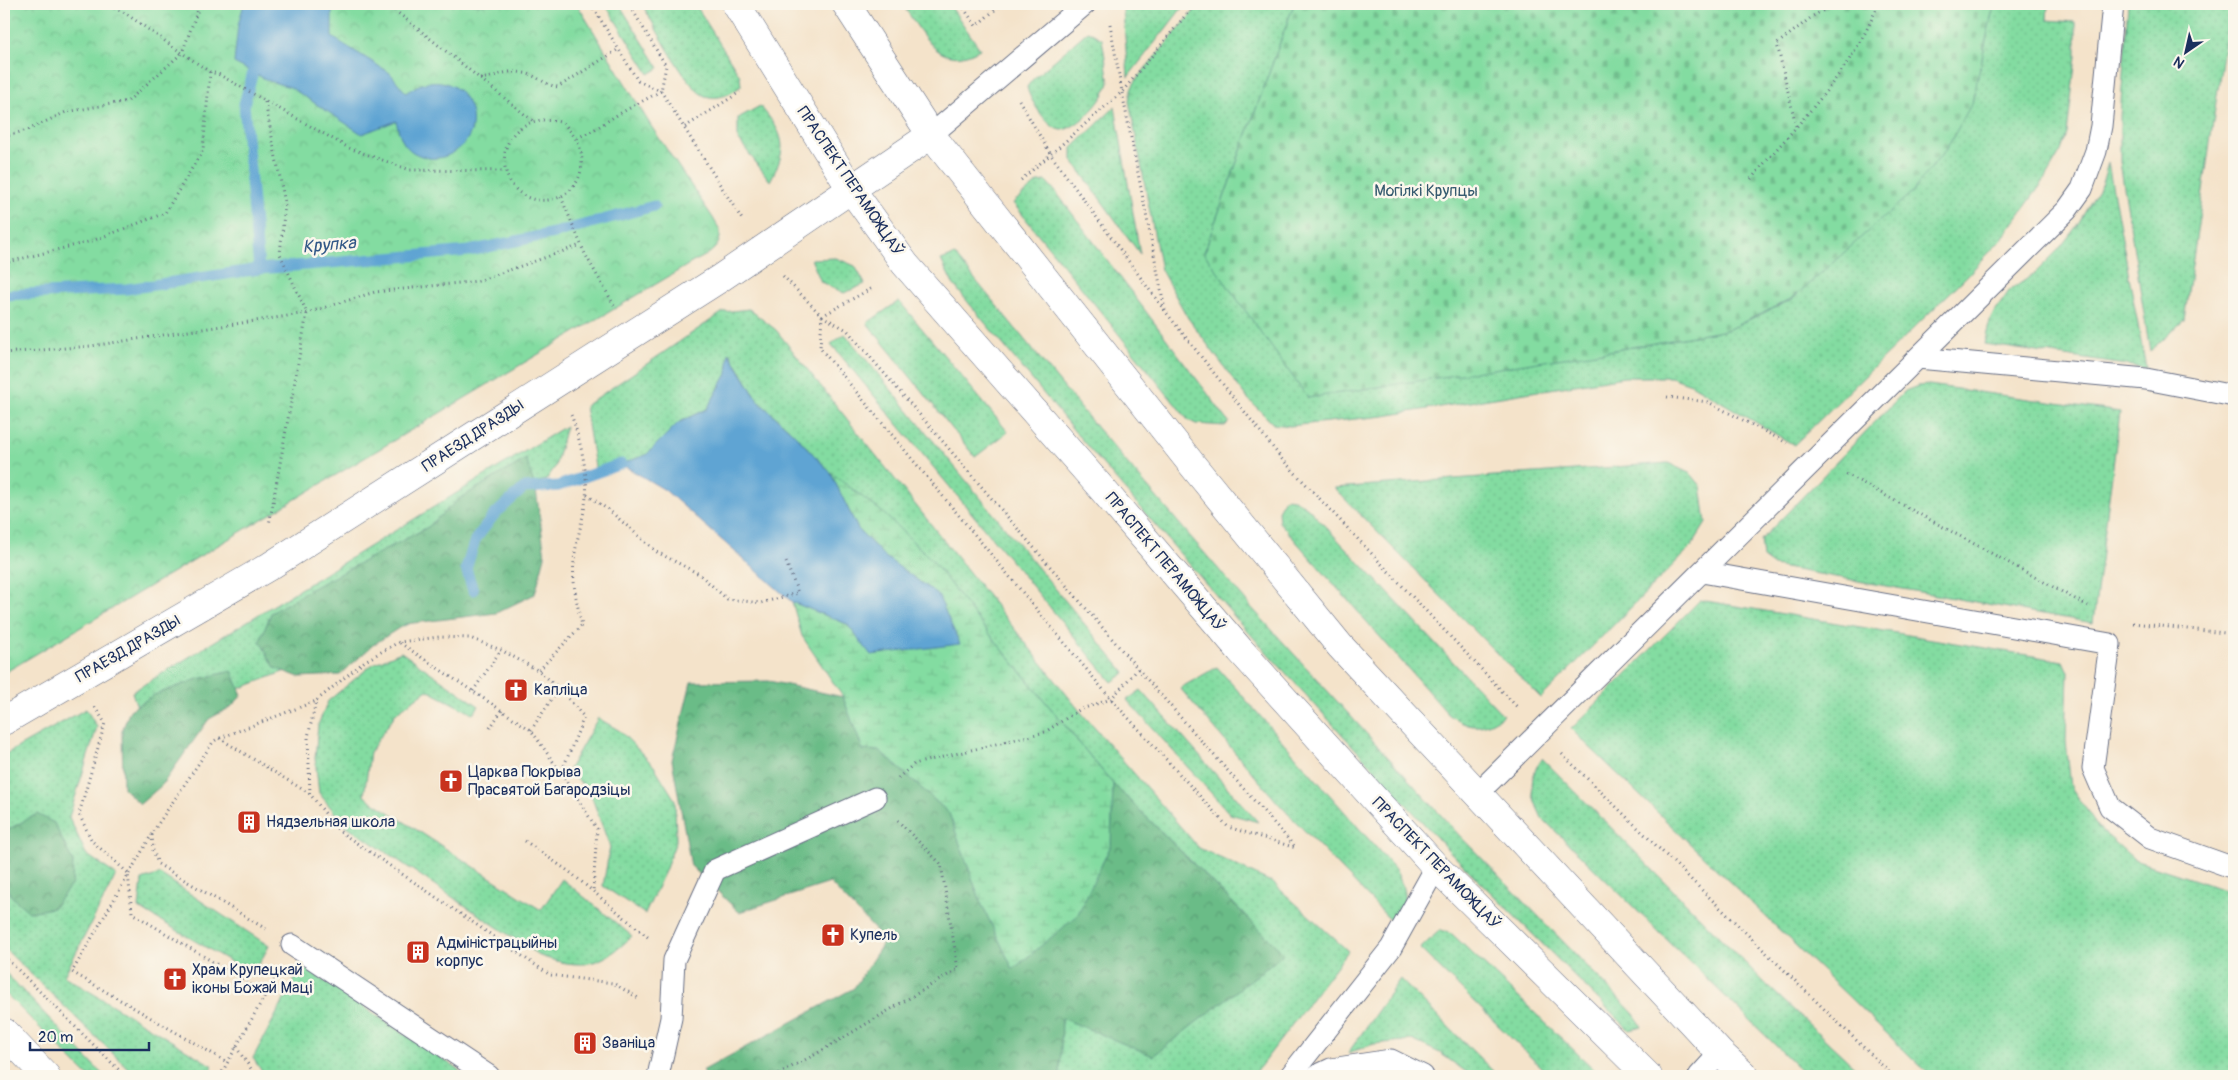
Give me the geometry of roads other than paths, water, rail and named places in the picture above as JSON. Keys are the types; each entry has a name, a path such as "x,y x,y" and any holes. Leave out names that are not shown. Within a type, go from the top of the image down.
{"main road":[{"name":"ПРАСПЕКТ ПЕРАМОЖЦАЎ","path":"736,4 851,189 906,264 1097,482 1240,650 1436,867 1648,1076"},
{"path":"846,4 931,135 1182,452 1340,646 1720,1053 1745,1076"},
{"name":"ПРАЕЗД ДРАЗДЫ","path":"4,721 278,561 719,278 931,135"},
{"path":"4,1032 46,1076"}],"lane":[{"path":"931,135 1085,4"},
{"path":"1478,793 2067,210 2082,189 2096,151 2101,126 2113,4"},
{"path":"1918,358 2146,379 2234,396"},
{"path":"1702,572 2110,644 2093,768 2110,807 2150,838 2234,868"},
{"path":"658,1076 671,1018 674,960 715,870 875,798"},
{"path":"1290,1076 1391,948 1436,867"},
{"path":"292,945 489,1076"},
{"path":"1699,1076 1720,1053"},
{"path":"1316,1076 1331,1069 1390,1060 1422,1076"}],"water":[{"path":"244,4 332,4 332,37 390,73 406,93 424,83 441,82 455,87 465,98 471,111 472,126 467,140 454,152 445,156 429,158 421,156 405,145 396,121 362,134 290,87 269,81 234,63 238,25"},
{"path":"729,353 758,401 793,433 830,472 858,529 884,556 938,595 960,644 871,655 847,624 792,602 665,490 621,464 646,455 678,423 707,409 727,374"}],"waterway":[{"path":"259,269 244,104 253,72 264,63"},
{"name":"Крупка","path":"4,295 127,289 259,269 469,251 554,233 654,206"},
{"path":"473,590 466,569 475,540 494,515 524,488 558,486 621,464"}],"place":[{"name":"Капліца","path":"516,690"},
{"name":"Царква Покрыва Прасвятой Багародзіцы","path":"451,781"},
{"name":"Нядзельная школа","path":"249,822"},
{"name":"Купель","path":"833,935"},
{"name":"Адміністрацыйны корпус","path":"418,952"},
{"name":"Храм Крупецкай іконы Божай Маці","path":"175,979"},
{"name":"Званіца","path":"585,1043"}],"park label":[{"name":"Могілкі Крупцы","path":"1426,191"}]}
